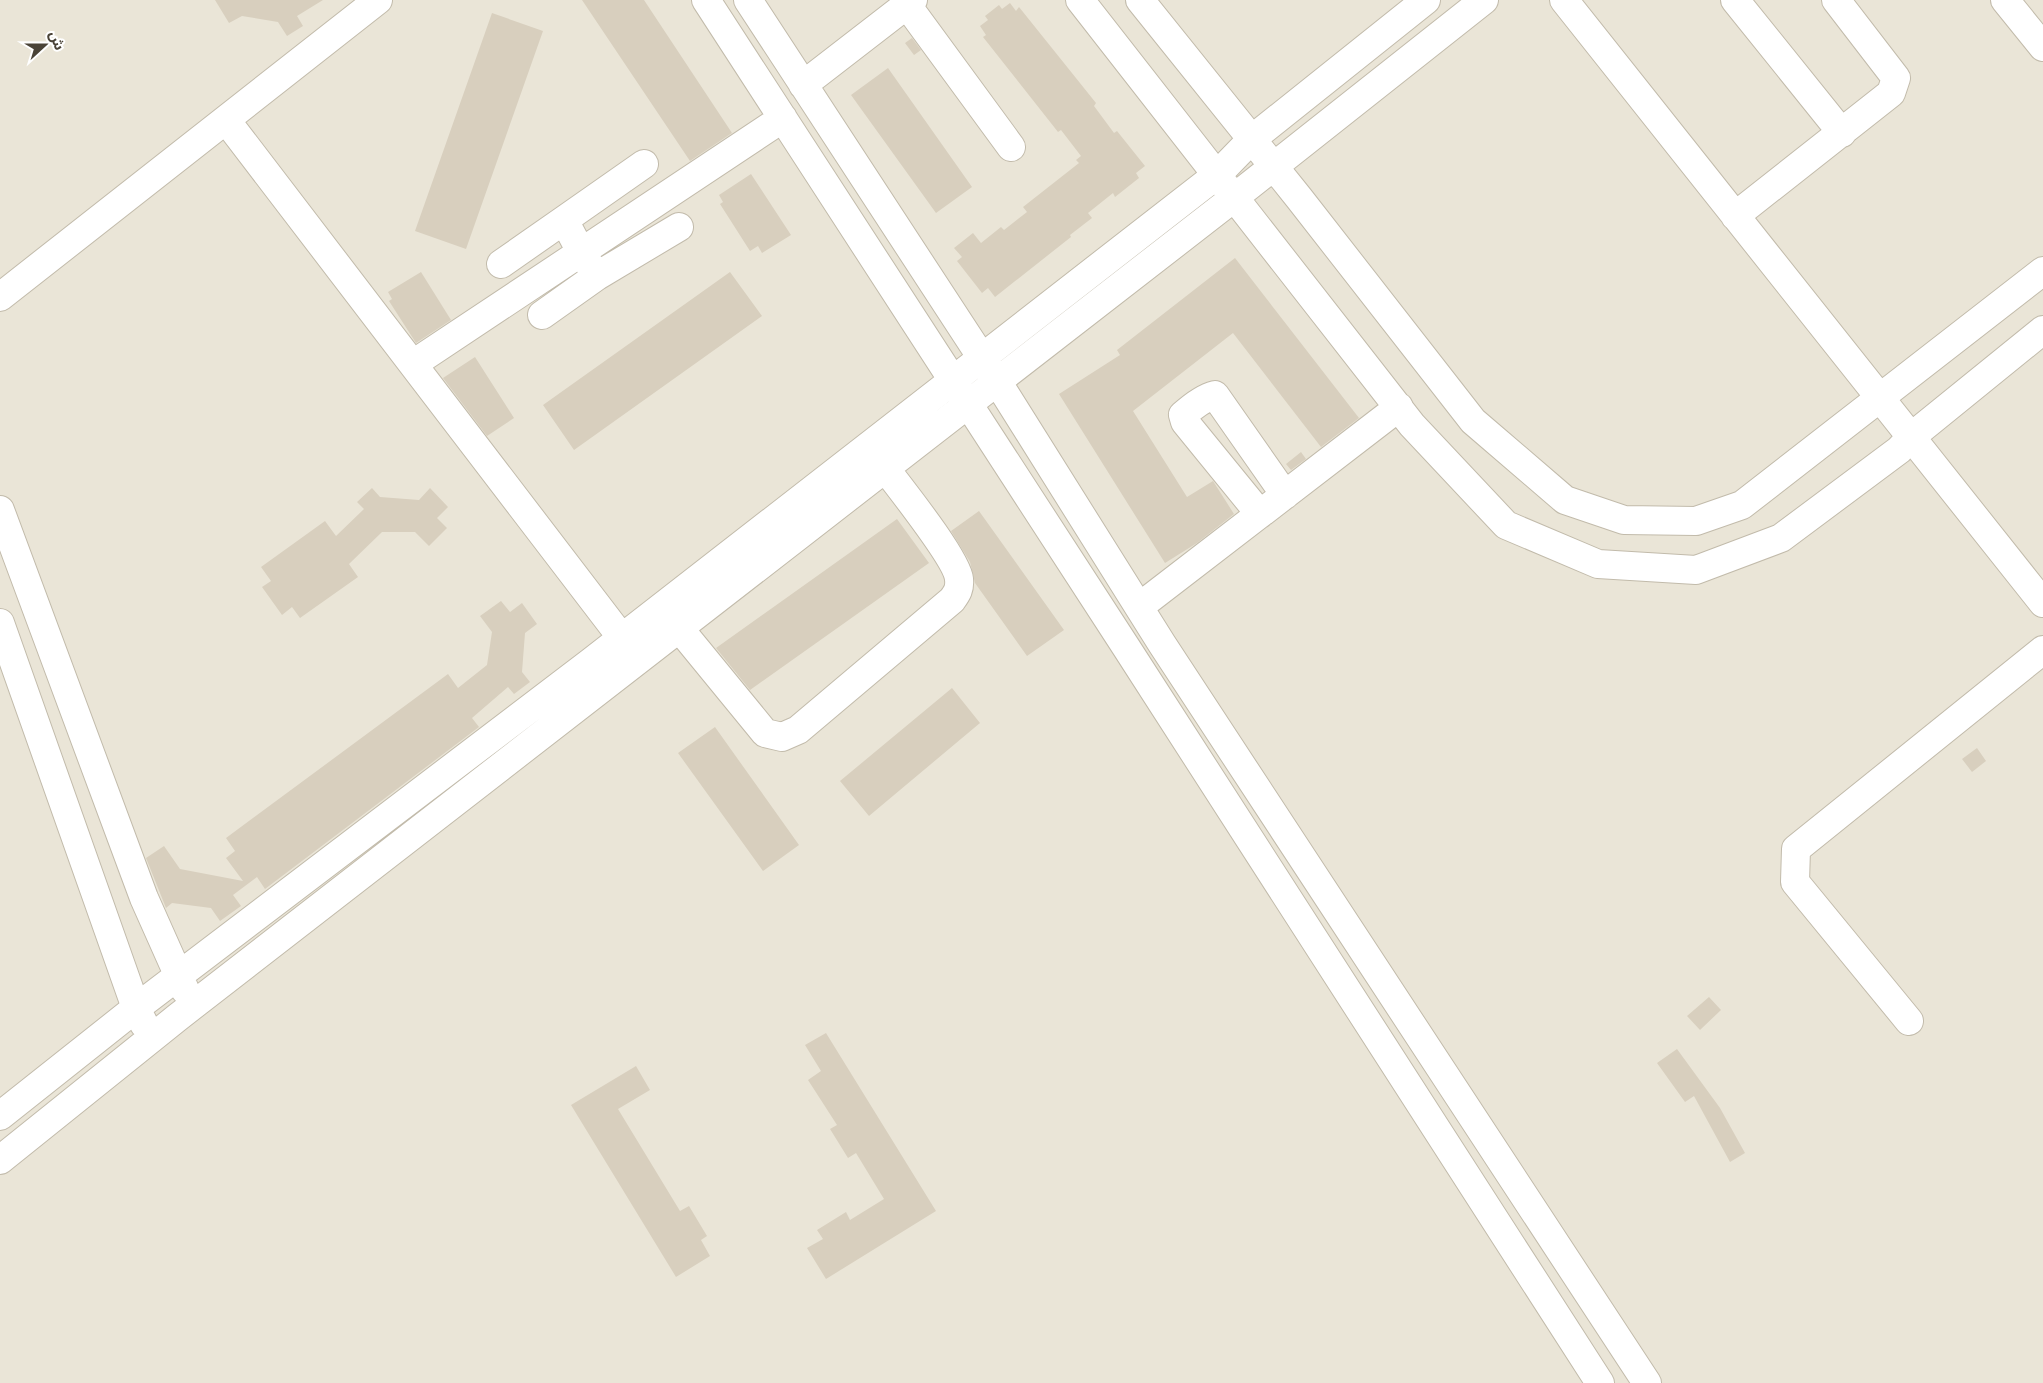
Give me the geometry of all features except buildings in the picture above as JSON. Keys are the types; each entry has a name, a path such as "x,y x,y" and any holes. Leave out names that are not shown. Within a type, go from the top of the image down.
{"street":[{"path":"0,298 226,120 350,9 378,0"},
{"path":"706,0 1600,1383"},
{"path":"748,0 997,381 1139,608 1647,1383"},
{"path":"1080,0 1218,174 1412,425 1506,525 1598,564 1696,570 1780,538 1899,450 1911,437 2043,330"},
{"path":"1140,0 1252,139 1473,422 1565,500 1624,520 1696,521 1742,505 2043,271"},
{"path":"0,1116 136,1008 622,638 982,359 1218,174 1252,139 1426,0"},
{"path":"0,1160 151,1038 1235,197 1484,0"},
{"path":"1564,0 2043,603"},
{"path":"1735,0 1842,133"},
{"path":"1735,216 1891,93 1896,78 1836,0"},
{"path":"2005,0 2043,47"},
{"path":"803,85 901,4 1011,147"},
{"path":"413,364 783,118"},
{"path":"226,120 622,638"},
{"path":"501,264 644,164"},
{"path":"564,220 596,276"},
{"path":"542,315 596,276 678,227"},
{"path":"1260,514 1186,422 1184,415 1191,408 1207,397 1215,395 1285,495"},
{"path":"1139,608 1399,407"},
{"path":"679,628 765,733 782,738 798,730 952,600 958,591 959,577 943,547 885,468"},
{"path":"0,510 144,898 192,1006"},
{"path":"0,623 136,1008 151,1038"},
{"path":"1909,1021 1795,882 1796,849 2043,650"}],"shaded area":[{"path":"0,0 2043,0 2043,1383 0,1383"}]}
